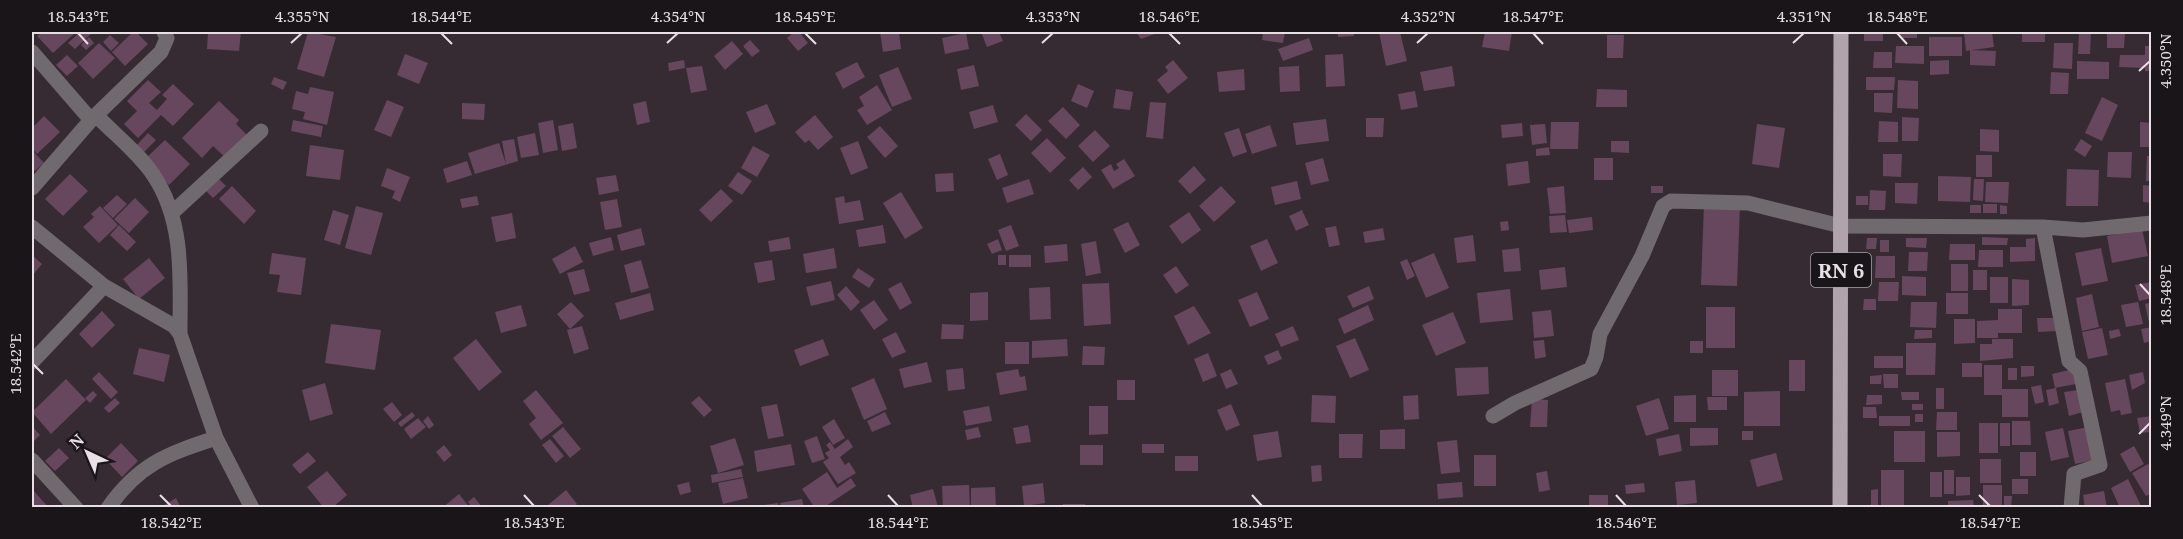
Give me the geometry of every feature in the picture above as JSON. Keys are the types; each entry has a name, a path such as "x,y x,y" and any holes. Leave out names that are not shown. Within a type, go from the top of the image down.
{"main road":[{"name":"RN 6","path":"1840,507 1841,32"}],"street":[{"path":"32,189 93,118 161,52 167,38 164,32"},
{"path":"32,52 93,118 153,174 173,212 180,259 180,334"},
{"path":"173,212 261,131"},
{"path":"1493,416 1515,403 1591,369 1596,357 1600,334 1642,256 1663,206 1671,201 1748,203 1841,226 2043,227 2083,230 2151,223"},
{"path":"32,227 104,286 174,326 180,334 216,438 252,507"},
{"path":"2043,227 2069,361 2080,371 2100,465 2074,474 2071,507"},
{"path":"32,362 104,286"},
{"path":"108,507 138,473 163,456 216,438"},
{"path":"32,460 76,507"}],"building":[{"path":"42,32 76,32 53,53 37,36"},
{"path":"80,32 92,33 75,49 68,43"},
{"path":"133,32 136,32 148,44 125,66 112,52"},
{"path":"208,32 241,32 239,51 207,49"},
{"path":"308,32 336,37 324,77 297,69"},
{"path":"794,32 799,32 808,43 798,51 787,38"},
{"path":"880,32 899,32 901,49 883,52"},
{"path":"981,32 999,32 1003,41 987,47"},
{"path":"1136,32 1160,32 1141,39"},
{"path":"1263,32 1285,32 1283,43 1262,40"},
{"path":"1338,32 1354,32 1354,36 1338,37"},
{"path":"1379,32 1400,32 1407,61 1386,66"},
{"path":"1485,32 1512,32 1509,51 1482,47"},
{"path":"1864,32 1883,32 1883,41 1864,41"},
{"path":"1900,32 1917,32 1917,38 1900,38"},
{"path":"1992,32 1994,47 1966,51 1964,33"},
{"path":"2022,32 2045,32 2045,42 2022,42"},
{"path":"2079,32 2091,32 2090,54 2078,54"},
{"path":"2107,32 2125,32 2124,48 2107,48"},
{"path":"966,33 969,49 945,54 942,38"},
{"path":"110,35 119,43 111,51 103,42"},
{"path":"1607,35 1624,35 1623,58 1607,58"},
{"path":"89,37 94,43 86,50 81,45"},
{"path":"1929,37 1962,37 1962,56 1929,56"},
{"path":"1309,38 1313,50 1283,61 1278,49"},
{"path":"750,40 760,51 752,57 743,46"},
{"path":"732,41 743,54 725,70 714,56"},
{"path":"99,43 115,58 93,79 78,63"},
{"path":"2054,43 2073,43 2072,69 2053,68"},
{"path":"1896,46 1924,46 1924,64 1895,63"},
{"path":"2145,46 2152,46 2152,71 2145,71 2145,68 2119,67 2120,55 2145,55"},
{"path":"1970,50 1996,51 1995,66 1970,65"},
{"path":"1874,52 1892,52 1892,68 1873,68"},
{"path":"405,54 428,63 419,84 397,75"},
{"path":"1343,54 1345,86 1326,87 1325,55"},
{"path":"67,55 78,66 67,76 56,65"},
{"path":"684,60 685,68 669,71 668,63"},
{"path":"1173,60 1188,78 1168,94 1157,80 1168,71 1165,67"},
{"path":"1949,60 1949,74 1930,75 1930,61"},
{"path":"2077,61 2109,62 2109,79 2077,79"},
{"path":"857,62 865,77 843,89 835,73"},
{"path":"974,65 979,86 961,90 957,69"},
{"path":"702,66 707,90 691,93 686,68"},
{"path":"1299,66 1300,91 1280,92 1279,67"},
{"path":"1452,66 1455,86 1424,91 1420,72"},
{"path":"898,67 912,99 892,107 879,75"},
{"path":"1244,69 1245,90 1219,92 1217,72"},
{"path":"2051,72 2069,73 2068,94 2050,94"},
{"path":"274,77 287,82 283,90 271,84"},
{"path":"1866,77 1895,77 1894,90 1866,90"},
{"path":"148,80 161,92 149,103 157,110 167,99 162,95 173,84 194,104 173,126 161,115 138,138 124,124 137,111 127,101"},
{"path":"1898,80 1918,81 1918,109 1897,108"},
{"path":"1078,84 1094,91 1087,108 1071,101"},
{"path":"877,85 892,110 867,125 857,110 864,106 859,97"},
{"path":"310,87 334,92 327,125 303,119 305,112 292,109 296,91 308,94"},
{"path":"1116,89 1133,92 1130,110 1113,108"},
{"path":"1597,89 1627,90 1627,107 1596,107"},
{"path":"1415,91 1418,107 1401,110 1398,94"},
{"path":"1874,93 1893,93 1892,113 1874,112"},
{"path":"2102,97 2118,105 2102,141 2085,133"},
{"path":"387,100 404,107 391,137 374,130"},
{"path":"219,101 239,120 236,124 250,138 228,160 213,146 202,158 182,138"},
{"path":"646,101 650,122 637,125 633,104"},
{"path":"1150,102 1166,103 1163,139 1146,137"},
{"path":"462,103 485,104 484,120 462,119"},
{"path":"767,104 776,124 755,133 746,112"},
{"path":"993,105 998,122 974,129 969,112"},
{"path":"1063,107 1080,125 1066,139 1048,121"},
{"path":"1026,114 1042,130 1031,141 1015,125"},
{"path":"815,115 833,137 818,150 809,140 805,143 795,132"},
{"path":"44,116 60,132 37,154 32,148 32,128"},
{"path":"1902,117 1919,118 1918,141 1902,141"},
{"path":"1366,118 1384,118 1383,137 1366,137"},
{"path":"1326,119 1329,141 1296,145 1293,123"},
{"path":"293,120 323,126 321,137 291,131"},
{"path":"553,120 558,150 543,153 538,123"},
{"path":"1879,121 1898,122 1898,142 1878,142"},
{"path":"1551,122 1579,122 1578,149 1550,149"},
{"path":"2140,122 2152,123 2152,147 2140,147"},
{"path":"573,123 577,148 562,151 558,126"},
{"path":"1522,123 1523,136 1502,138 1501,125"},
{"path":"1545,124 1547,143 1532,145 1530,125"},
{"path":"1757,124 1785,128 1779,168 1752,164"},
{"path":"1270,125 1277,146 1252,154 1245,134"},
{"path":"880,126 898,146 885,158 867,137"},
{"path":"1239,128 1247,152 1233,157 1224,133"},
{"path":"1980,129 1999,130 1999,152 1980,151"},
{"path":"1095,130 1110,146 1093,162 1078,146"},
{"path":"148,133 156,140 141,155 134,148"},
{"path":"535,133 539,155 521,158 517,137"},
{"path":"1047,138 1066,158 1050,173 1031,153"},
{"path":"514,139 518,161 475,174 468,153 499,143 506,164 502,141"},
{"path":"2081,139 2092,146 2085,157 2074,150"},
{"path":"165,140 190,164 169,185 144,160"},
{"path":"858,141 868,168 851,175 840,148"},
{"path":"1611,141 1629,141 1629,153 1611,152"},
{"path":"310,145 344,150 340,180 306,176"},
{"path":"753,146 770,155 757,177 741,168"},
{"path":"1549,147 1550,155 1536,156 1536,149"},
{"path":"32,150 44,163 35,171 32,168"},
{"path":"2108,152 2132,152 2131,178 2107,177"},
{"path":"1000,154 1008,175 997,180 988,159"},
{"path":"1883,154 1902,154 1901,177 1883,176"},
{"path":"1976,155 1992,155 1992,177 1976,177"},
{"path":"2147,156 2152,156 2152,181 2146,181"},
{"path":"1323,158 1329,181 1311,185 1305,163"},
{"path":"1594,158 1613,158 1613,180 1594,180"},
{"path":"1124,159 1135,176 1113,189 1101,170 1111,164 1114,171 1119,168 1116,164"},
{"path":"467,161 472,175 447,183 443,169"},
{"path":"1528,161 1530,183 1508,186 1506,164"},
{"path":"1194,166 1206,180 1190,194 1178,181"},
{"path":"1083,167 1092,177 1078,190 1069,180"},
{"path":"387,168 410,177 400,202 392,198 395,191 381,186"},
{"path":"2067,169 2099,170 2098,206 2066,206"},
{"path":"738,172 752,181 742,195 728,186"},
{"path":"953,173 954,191 936,192 935,174"},
{"path":"70,174 88,191 63,216 45,199"},
{"path":"215,175 226,186 213,198 203,188"},
{"path":"616,175 619,191 599,195 596,178"},
{"path":"1938,176 1971,177 1970,202 1938,201"},
{"path":"1029,179 1034,194 1007,203 1002,188"},
{"path":"1974,179 1984,179 1983,201 1973,200"},
{"path":"1297,181 1301,199 1275,205 1271,187"},
{"path":"1986,182 2009,182 2008,203 1985,202"},
{"path":"1895,183 1918,183 1917,204 1895,203"},
{"path":"2143,185 2152,186 2152,203 2143,202"},
{"path":"232,186 256,211 244,224 219,199"},
{"path":"1221,186 1236,202 1214,222 1199,206"},
{"path":"1564,186 1566,213 1550,214 1547,188"},
{"path":"1651,186 1663,186 1663,193 1651,193"},
{"path":"721,189 733,201 711,222 699,210"},
{"path":"1870,190 1886,191 1885,210 1869,210"},
{"path":"901,192 923,228 905,239 883,203"},
{"path":"117,195 127,204 113,218 103,208"},
{"path":"477,196 479,205 462,208 460,199"},
{"path":"844,196 845,203 860,200 864,220 839,224 835,198"},
{"path":"1856,196 1868,196 1868,205 1856,205"},
{"path":"135,198 149,212 129,233 114,219"},
{"path":"617,199 622,227 605,230 600,202"},
{"path":"1704,204 1740,205 1737,286 1701,285"},
{"path":"1983,204 1997,204 1997,213 1983,213"},
{"path":"1970,205 1981,205 1981,213 1970,213"},
{"path":"2000,205 2007,206 2007,214 2000,214"},
{"path":"100,206 118,225 99,243 83,227 94,217 91,214"},
{"path":"356,206 383,213 371,255 345,248"},
{"path":"333,210 349,215 340,245 324,240"},
{"path":"1302,210 1309,225 1296,231 1289,216"},
{"path":"1189,212 1201,230 1182,244 1169,226"},
{"path":"512,213 516,238 496,242 491,217"},
{"path":"1565,215 1567,232 1550,233 1549,216"},
{"path":"1592,217 1593,230 1569,233 1567,220"},
{"path":"1508,221 1509,230 1501,231 1500,222"},
{"path":"1128,222 1140,245 1125,253 1113,229"},
{"path":"119,225 136,242 127,251 110,235"},
{"path":"883,225 886,243 859,247 856,230"},
{"path":"1011,225 1019,246 1006,251 998,230"},
{"path":"1336,226 1340,245 1329,247 1325,228"},
{"path":"641,228 645,245 621,251 617,235"},
{"path":"1383,228 1385,240 1365,243 1363,232"},
{"path":"2142,229 2148,256 2112,263 2107,236"},
{"path":"1473,235 1476,261 1457,263 1454,238"},
{"path":"611,237 614,250 593,256 589,243"},
{"path":"789,237 791,249 770,252 768,241"},
{"path":"1982,237 2008,238 2007,245 1982,245"},
{"path":"1867,238 1877,238 1876,249 1866,249"},
{"path":"1906,238 1927,238 1926,248 1906,247"},
{"path":"2035,238 2035,261 2010,262 2010,247 2026,247 2026,239"},
{"path":"998,239 1002,250 992,254 987,244"},
{"path":"1267,239 1278,263 1261,271 1250,246"},
{"path":"1880,240 1889,240 1889,252 1880,252"},
{"path":"1096,241 1101,273 1086,276 1081,244"},
{"path":"1067,244 1068,261 1045,263 1044,246"},
{"path":"1950,244 1975,244 1975,260 1949,260"},
{"path":"575,246 583,262 560,274 552,259"},
{"path":"834,248 837,268 806,273 803,254"},
{"path":"1519,248 1521,271 1504,272 1502,250"},
{"path":"2101,248 2108,281 2082,286 2075,253"},
{"path":"1979,250 2003,250 2003,267 1978,267"},
{"path":"1909,252 1928,252 1927,271 1908,271"},
{"path":"272,253 306,258 301,295 277,292 280,275 269,274"},
{"path":"1434,253 1449,288 1426,298 1411,263"},
{"path":"32,255 42,264 32,276"},
{"path":"998,255 1006,255 1006,265 998,265"},
{"path":"1009,255 1031,255 1031,267 1009,267"},
{"path":"1876,256 1895,256 1895,278 1875,278"},
{"path":"149,258 165,278 139,299 123,279"},
{"path":"1407,259 1415,276 1407,280 1400,262"},
{"path":"641,260 649,288 631,293 624,265"},
{"path":"772,260 775,280 758,283 754,263"},
{"path":"1951,264 1968,264 1968,291 1951,291"},
{"path":"1176,266 1189,285 1176,294 1163,275"},
{"path":"1565,267 1567,287 1541,290 1539,270"},
{"path":"858,268 875,279 869,288 852,277"},
{"path":"584,269 590,291 574,295 567,273"},
{"path":"1973,270 1987,270 1987,290 1973,290"},
{"path":"1902,276 1926,277 1926,296 1902,295"},
{"path":"1990,277 2008,277 2008,303 1990,303"},
{"path":"2012,279 2029,280 2029,305 2012,306"},
{"path":"831,281 835,300 811,306 806,287"},
{"path":"901,282 912,303 900,310 888,289"},
{"path":"1879,282 1899,282 1898,301 1878,301"},
{"path":"2152,282 2152,298 2139,301 2135,285"},
{"path":"1109,283 1111,324 1084,326 1082,284"},
{"path":"846,286 860,302 851,311 837,295"},
{"path":"1369,286 1374,299 1353,308 1347,296"},
{"path":"1050,287 1051,319 1030,320 1029,288"},
{"path":"1510,289 1513,320 1480,323 1477,293"},
{"path":"988,292 988,320 970,321 970,293"},
{"path":"1257,292 1269,319 1250,327 1238,300"},
{"path":"650,293 654,310 620,320 615,303"},
{"path":"1946,293 1968,293 1968,314 1946,314"},
{"path":"2092,294 2099,327 2082,331 2076,298"},
{"path":"1864,299 1876,299 1876,310 1863,310"},
{"path":"874,300 888,320 874,330 860,310"},
{"path":"571,302 584,316 570,329 557,314"},
{"path":"1911,302 1937,302 1936,328 1910,327"},
{"path":"2138,302 2143,324 2126,327 2121,305"},
{"path":"2152,302 2152,323 2149,323 2145,304"},
{"path":"521,305 527,326 501,333 495,312"},
{"path":"1368,305 1374,320 1344,334 1338,319"},
{"path":"1194,306 1211,333 1188,345 1174,316"},
{"path":"1706,307 1735,307 1735,348 1706,348"},
{"path":"1998,309 2022,309 2022,333 1998,333 1998,338 1977,338 1977,321 1998,320"},
{"path":"1551,310 1554,336 1534,338 1532,312"},
{"path":"102,311 115,325 92,348 79,334"},
{"path":"1453,312 1466,343 1436,356 1422,325"},
{"path":"2037,318 2057,318 2058,331 2038,332"},
{"path":"1954,319 1975,319 1975,343 1954,344"},
{"path":"331,324 381,330 375,370 325,363"},
{"path":"942,324 964,325 963,339 941,339"},
{"path":"582,326 589,349 574,354 567,330"},
{"path":"1293,326 1299,340 1281,347 1275,334"},
{"path":"2152,327 2152,341 2144,343 2141,329"},
{"path":"2102,328 2108,355 2088,359 2082,332"},
{"path":"2119,329 2121,336 2110,339 2109,331"},
{"path":"1915,330 1932,330 1932,338 1914,339"},
{"path":"896,332 906,352 892,358 882,339"},
{"path":"1355,338 1369,370 1350,378 1336,346"},
{"path":"476,339 502,372 479,391 453,358"},
{"path":"823,339 829,355 800,366 794,350"},
{"path":"1067,339 1068,356 1032,358 1032,341"},
{"path":"1992,339 2013,339 2013,358 1980,361 1980,344 1992,344"},
{"path":"1544,340 1546,357 1535,359 1533,341"},
{"path":"1690,341 1703,341 1703,353 1690,353"},
{"path":"1005,342 1029,342 1029,364 1005,364"},
{"path":"1906,343 1936,343 1935,375 1906,375"},
{"path":"1083,346 1105,347 1104,365 1082,365"},
{"path":"139,348 170,355 164,382 133,374"},
{"path":"1278,350 1282,359 1268,365 1264,356"},
{"path":"1208,353 1217,376 1203,382 1194,359"},
{"path":"1874,356 1903,356 1903,368 1874,368"},
{"path":"1789,360 1805,360 1805,391 1789,391"},
{"path":"927,362 932,382 904,388 899,369"},
{"path":"1962,363 1982,363 1982,377 1962,377"},
{"path":"1984,365 2002,365 2002,389 2028,389 2028,417 2002,417 2002,395 1984,395"},
{"path":"2021,366 2034,366 2034,376 2021,377"},
{"path":"1488,367 1489,394 1457,396 1455,368"},
{"path":"963,368 965,389 948,391 946,370"},
{"path":"2008,368 2017,368 2017,380 2008,380"},
{"path":"1018,369 1020,377 1025,376 1027,390 1000,395 996,373"},
{"path":"1231,369 1238,384 1226,389 1220,374"},
{"path":"2073,369 2076,384 2055,388 2052,374"},
{"path":"1712,370 1738,370 1738,396 1712,396"},
{"path":"99,372 118,392 111,399 92,379"},
{"path":"2143,372 2145,383 2132,390 2129,375"},
{"path":"1883,374 1898,374 1898,388 1884,388"},
{"path":"1882,375 1881,384 1870,384 1870,376"},
{"path":"874,378 887,409 864,420 851,388"},
{"path":"66,379 86,400 51,434 32,412"},
{"path":"2125,379 2132,413 2121,415 2120,410 2111,412 2105,383"},
{"path":"1117,380 1135,380 1135,400 1117,400"},
{"path":"325,383 333,414 310,421 302,390"},
{"path":"2041,385 2044,402 2035,404 2031,387"},
{"path":"1936,388 1944,388 1944,409 1936,409"},
{"path":"2056,388 2059,403 2049,406 2046,390"},
{"path":"536,390 563,423 541,440 529,424 536,418 523,401"},
{"path":"2078,390 2083,412 2069,416 2064,392"},
{"path":"93,391 97,395 90,403 85,398"},
{"path":"1780,391 1780,426 1744,426 1744,392"},
{"path":"1901,392 1919,392 1919,400 1902,400"},
{"path":"1312,395 1336,396 1335,423 1311,422"},
{"path":"1418,395 1419,419 1404,420 1403,396"},
{"path":"1696,395 1696,422 1674,422 1674,396"},
{"path":"1867,395 1882,395 1882,404 1866,405"},
{"path":"699,396 712,410 704,417 691,403"},
{"path":"1707,397 1727,397 1727,410 1708,410"},
{"path":"115,398 120,403 109,413 104,408"},
{"path":"1659,398 1669,429 1646,436 1636,406"},
{"path":"1532,399 1548,400 1547,427 1530,427"},
{"path":"392,402 402,415 394,422 383,409"},
{"path":"777,404 784,436 768,439 761,407"},
{"path":"1231,404 1240,425 1226,431 1217,410"},
{"path":"1912,404 1923,404 1923,410 1912,410"},
{"path":"989,406 992,421 966,426 963,411"},
{"path":"1089,406 1108,406 1108,434 1089,435"},
{"path":"1863,407 1876,407 1877,418 1863,418"},
{"path":"412,412 415,416 401,427 398,423"},
{"path":"885,412 891,424 872,432 867,421"},
{"path":"1937,412 1957,412 1957,430 1936,430"},
{"path":"1915,414 1923,414 1923,422 1915,422"},
{"path":"428,416 434,425 429,429 423,421"},
{"path":"1879,416 1910,416 1910,426 1879,426"},
{"path":"2152,416 2152,423 2148,423 2149,432 2140,433 2137,418"},
{"path":"418,418 426,427 411,439 404,429"},
{"path":"834,419 845,438 833,445 822,427"},
{"path":"2012,421 2030,421 2031,445 2012,445"},
{"path":"1979,423 1998,423 1998,453 1979,453"},
{"path":"2000,423 2010,423 2010,446 2000,446"},
{"path":"1028,425 1031,442 1016,444 1013,428"},
{"path":"32,426 40,435 32,443"},
{"path":"563,427 581,449 570,458 552,436"},
{"path":"978,427 981,437 967,440 965,430"},
{"path":"2088,427 2095,460 2075,464 2068,431"},
{"path":"1690,428 1718,428 1718,445 1690,446"},
{"path":"2063,428 2069,457 2051,461 2045,432"},
{"path":"1405,429 1405,449 1380,449 1380,430"},
{"path":"1278,431 1282,457 1257,461 1253,435"},
{"path":"1742,431 1753,431 1753,440 1742,440"},
{"path":"1894,431 1925,431 1925,462 1894,462"},
{"path":"1937,432 1960,432 1960,456 1937,457"},
{"path":"1339,434 1363,434 1362,458 1339,458"},
{"path":"1679,434 1682,451 1659,456 1656,439"},
{"path":"817,436 825,459 812,463 804,441"},
{"path":"735,438 744,465 718,473 710,446"},
{"path":"550,439 564,456 556,463 542,445"},
{"path":"848,439 853,447 840,457 845,465 849,462 856,473 838,484 823,462 829,458 825,453 830,450 826,445 830,442 835,449"},
{"path":"1457,440 1460,472 1441,474 1437,442"},
{"path":"121,443 138,461 122,477 105,459"},
{"path":"791,444 795,465 757,472 754,451"},
{"path":"1142,444 1164,444 1164,453 1142,453"},
{"path":"444,445 452,455 444,462 436,452"},
{"path":"1080,445 1103,445 1103,465 1080,465"},
{"path":"2134,446 2144,464 2130,472 2120,454"},
{"path":"59,448 69,458 55,471 45,461"},
{"path":"308,452 316,461 300,474 292,465"},
{"path":"2020,452 2036,452 2036,476 2020,476"},
{"path":"1776,453 1783,480 1757,487 1750,460"},
{"path":"1474,455 1496,455 1496,486 1474,486"},
{"path":"1175,456 1198,456 1198,471 1175,471"},
{"path":"1980,459 2001,459 2001,483 1980,483"},
{"path":"2148,464 2152,470 2152,493 2146,496 2132,473"},
{"path":"1321,465 1322,481 1312,482 1311,466"},
{"path":"741,469 743,477 712,483 711,475"},
{"path":"1881,470 1904,470 1904,508 1881,508"},
{"path":"1944,470 1954,470 1954,494 1944,494"},
{"path":"327,471 347,495 332,508 324,508 307,487"},
{"path":"1547,471 1550,490 1539,492 1536,473"},
{"path":"827,472 837,488 851,478 856,486 823,508 815,508 802,489"},
{"path":"1930,472 1942,472 1942,497 1930,497"},
{"path":"1956,477 1970,477 1970,495 1956,496"},
{"path":"743,478 748,498 723,504 718,483"},
{"path":"2012,479 2028,479 2028,494 2012,494"},
{"path":"2128,479 2142,508 2120,508 2111,488"},
{"path":"1695,480 1697,503 1677,505 1675,482"},
{"path":"689,482 691,492 680,495 677,485"},
{"path":"1462,482 1463,497 1438,499 1437,484"},
{"path":"1043,483 1045,503 1024,506 1022,486"},
{"path":"1644,483 1645,492 1626,494 1625,485"},
{"path":"969,485 970,508 943,508 942,486"},
{"path":"1983,485 2002,485 2002,508 1983,508"},
{"path":"995,487 996,508 971,508 971,488"},
{"path":"32,489 49,508 32,508"},
{"path":"933,489 938,507 913,508 910,495"},
{"path":"1878,489 1878,508 1871,508 1871,490"},
{"path":"566,490 577,504 572,508 550,508 548,505"},
{"path":"2104,491 2107,508 2085,508 2083,495"},
{"path":"459,494 470,508 442,508"},
{"path":"1589,495 1608,495 1608,508 1589,508"},
{"path":"2004,496 2012,496 2011,508 2004,508"},
{"path":"474,497 483,508 472,508 468,502"},
{"path":"176,498 181,508 159,508"},
{"path":"802,499 804,508 781,508 780,503"},
{"path":"1973,500 1974,508 1948,508 1948,501"},
{"path":"778,503 779,508 757,508 757,506"},
{"path":"1063,504 1085,504 1085,508 1063,508"}]}
